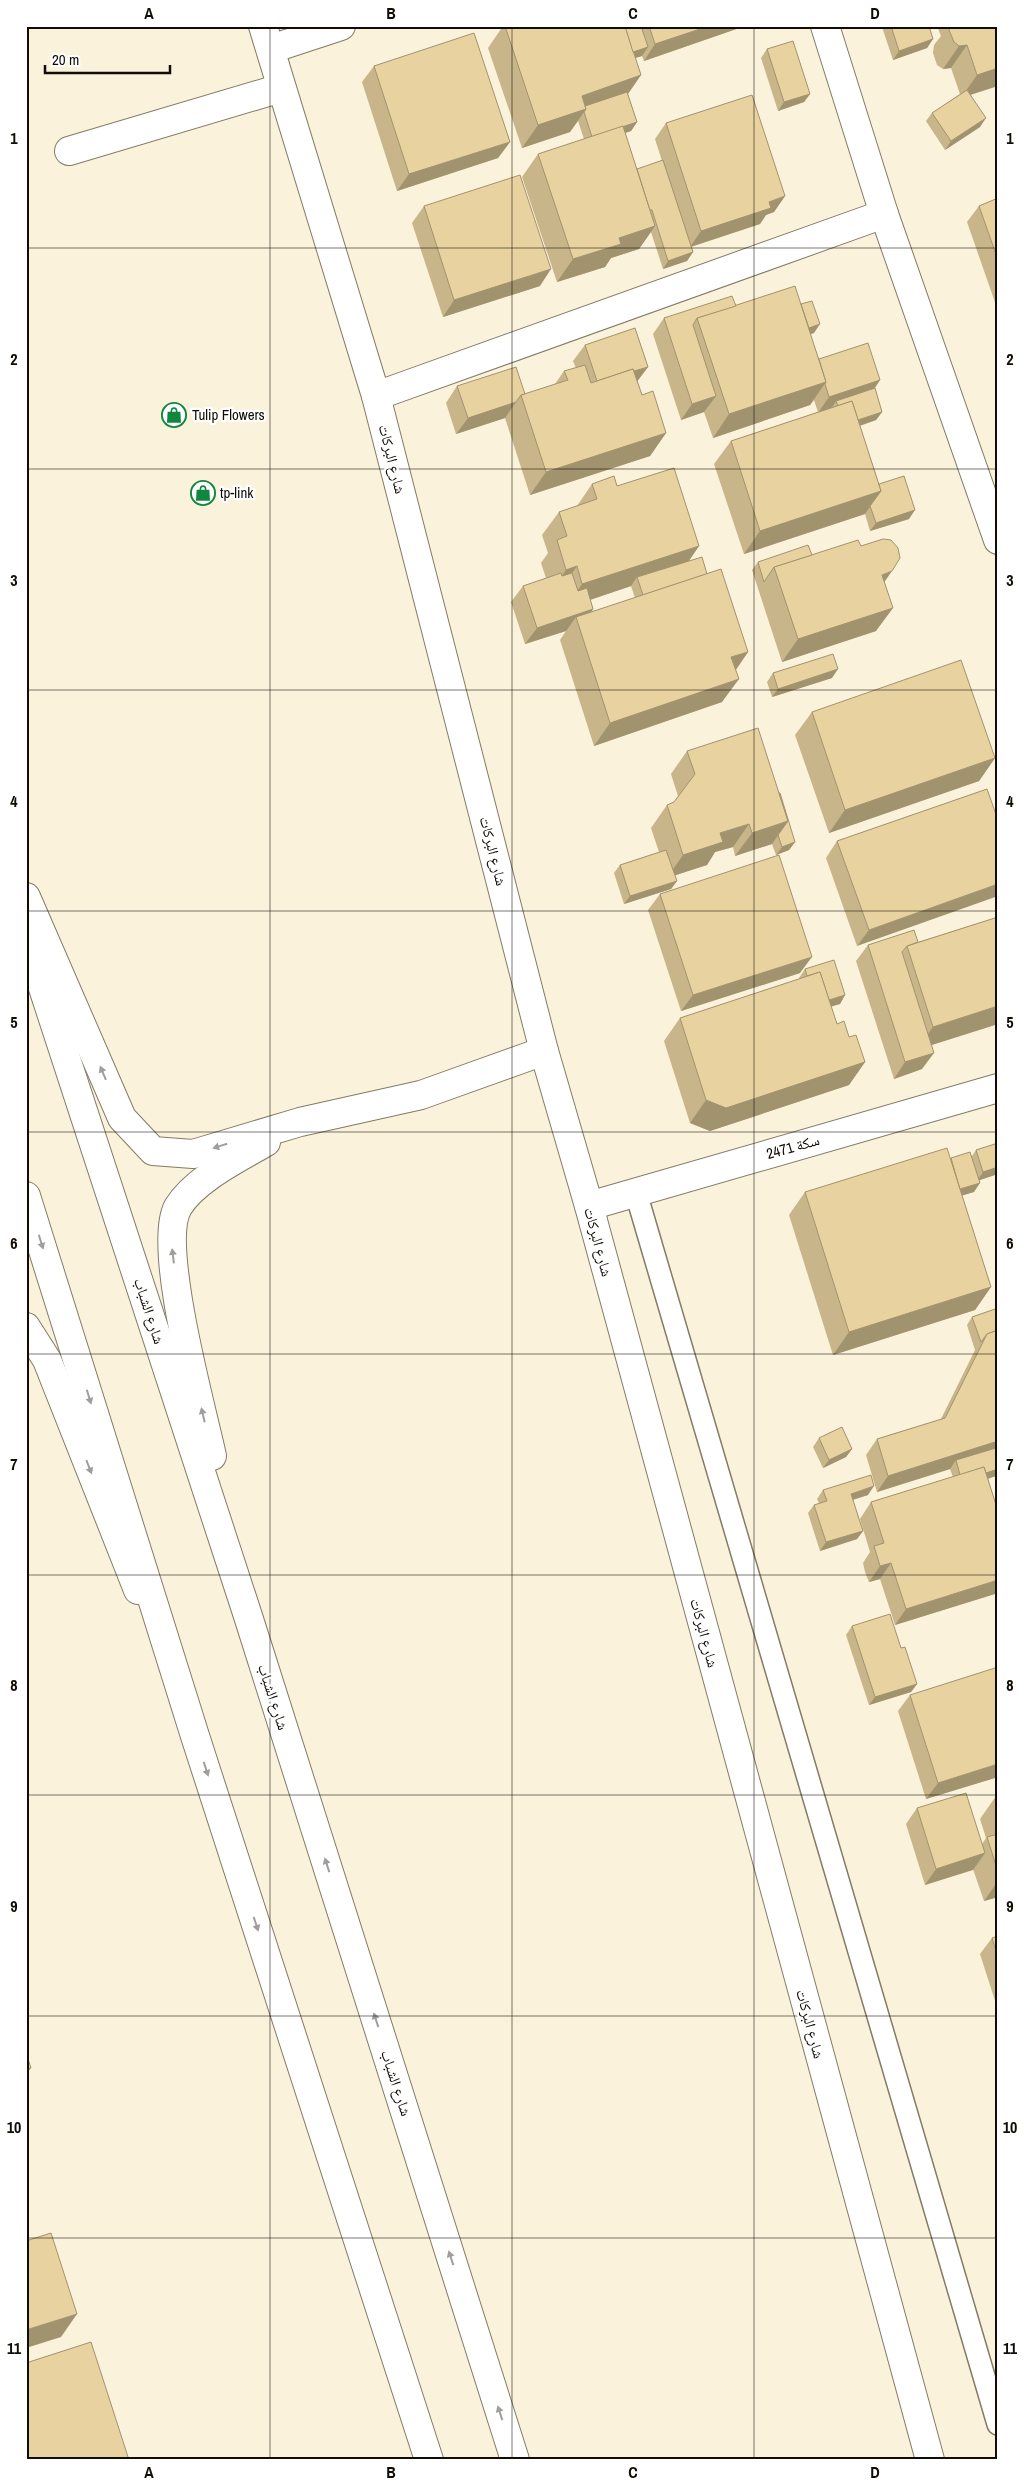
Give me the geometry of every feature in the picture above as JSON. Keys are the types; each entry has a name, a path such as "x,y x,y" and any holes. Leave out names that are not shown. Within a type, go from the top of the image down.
{"street":[{"path":"267,37 341,26"},
{"path":"825,26 884,214 998,540"},
{"name":"شارع البركات","path":"267,37 376,396 544,1051 930,2460"},
{"path":"69,151 281,88"},
{"path":"376,396 884,214"},
{"path":"26,897 122,1118 153,1151 193,1154 300,1122 421,1095 544,1051"},
{"name":"شارع الشباب","path":"26,936 248,1616 515,2460"},
{"name":"سكة 2471","path":"588,1206 998,1088"},
{"path":"248,1616 179,1305 171,1238 178,1208 205,1178 300,1122"},
{"path":"26,1196 195,1736 428,2460"},
{"path":"26,1328 47,1360 195,1736"}],"lane":[{"path":"636,1193 998,2424"}],"building":[{"path":"505,26 625,26 641,75 582,96 586,109 538,125"},
{"path":"625,26 641,26 648,47 633,52"},
{"path":"649,26 709,26 655,44"},
{"path":"891,26 929,26 933,39 899,51"},
{"path":"950,26 998,26 998,68 977,75 967,45 959,46 954,42 949,30"},
{"path":"474,33 510,142 409,174 374,66"},
{"path":"793,41 810,94 784,102 767,49"},
{"path":"967,90 986,118 951,141 932,113"},
{"path":"627,92 637,122 592,137 584,112 585,106"},
{"path":"752,95 785,196 769,202 771,208 701,231 666,123"},
{"path":"623,126 655,226 619,238 621,244 573,259 538,154"},
{"path":"663,160 693,252 668,261 637,169"},
{"path":"520,175 551,269 454,300 424,206"},
{"path":"998,198 998,260 979,206"},
{"path":"795,286 826,382 729,414 697,318"},
{"path":"732,296 736,306 697,318 693,325 716,396 692,404 664,318"},
{"path":"812,301 820,324 809,328 801,304"},
{"path":"635,328 648,367 634,371 633,369 597,381 585,345"},
{"path":"868,343 880,380 829,397 819,359"},
{"path":"585,365 591,383 633,369 642,395 653,391 666,433 546,472 521,395 568,380 564,371"},
{"path":"516,367 525,394 521,395 516,402 468,418 457,386"},
{"path":"875,388 882,412 858,420 852,401 838,406 836,401"},
{"path":"852,401 881,491 760,531 731,441"},
{"path":"674,468 699,546 582,584 577,566 566,570 557,540 567,536 559,512 597,499 592,484 614,476 617,486"},
{"path":"904,476 915,510 876,523 870,506 881,491 879,484"},
{"path":"883,539 891,540 898,548 900,558 892,571 882,575 893,608 798,639 774,567 858,540 861,546"},
{"path":"808,545 812,555 774,567 764,582 758,562"},
{"path":"702,557 707,574 643,595 637,577"},
{"path":"721,569 748,652 731,657 739,679 610,723 576,617"},
{"path":"561,573 562,576 572,573 578,591 587,588 593,609 537,628 523,586"},
{"path":"833,654 838,669 778,689 773,673"},
{"path":"961,660 995,758 845,810 812,712"},
{"path":"758,728 788,821 752,833 749,824 720,833 723,842 683,855 667,805 674,802 695,774 687,751"},
{"path":"987,789 998,820 998,884 869,930 837,841"},
{"path":"779,793 795,842 782,847 778,835 788,821"},
{"path":"666,850 677,881 630,896 620,865"},
{"path":"779,855 812,957 693,995 660,894"},
{"path":"998,917 998,1006 933,1027 907,946"},
{"path":"914,930 918,942 907,946 902,952 934,1053 905,1062 868,945"},
{"path":"834,960 845,995 829,1000 820,972 807,976 805,969"},
{"path":"820,972 837,1024 844,1021 849,1037 856,1035 865,1062 726,1108 706,1100 680,1018"},
{"path":"998,1143 998,1167 983,1172 976,1150"},
{"path":"947,1148 991,1287 849,1332 805,1192"},
{"path":"970,1152 980,1183 960,1189 951,1158"},
{"path":"998,1308 998,1330 987,1334 981,1342 972,1317"},
{"path":"998,1330 998,1441 888,1476 877,1439 945,1418 987,1334"},
{"path":"842,1427 852,1449 829,1460 819,1438"},
{"path":"996,1448 998,1469 986,1473 984,1467 960,1475 956,1460"},
{"path":"984,1467 998,1507 998,1580 906,1609 891,1563 880,1566 874,1546 884,1543 871,1502"},
{"path":"871,1475 874,1486 851,1494 863,1531 826,1542 814,1505 827,1501 823,1490"},
{"path":"890,1614 901,1648 905,1647 917,1684 875,1697 852,1626"},
{"path":"998,1667 998,1764 938,1783 910,1695"},
{"path":"966,1793 985,1853 936,1869 917,1808"},
{"path":"998,1834 998,1872 987,1837"},
{"path":"998,1936 998,1957 992,1938"},
{"path":"26,2053 31,2068 26,2069"},
{"path":"51,2233 77,2314 26,2330 26,2241"},
{"path":"91,2342 129,2460 26,2460 26,2363"}],"place":[{"name":"Tulip Flowers","path":"174,415"},
{"name":"tp-link","path":"203,493"}]}
